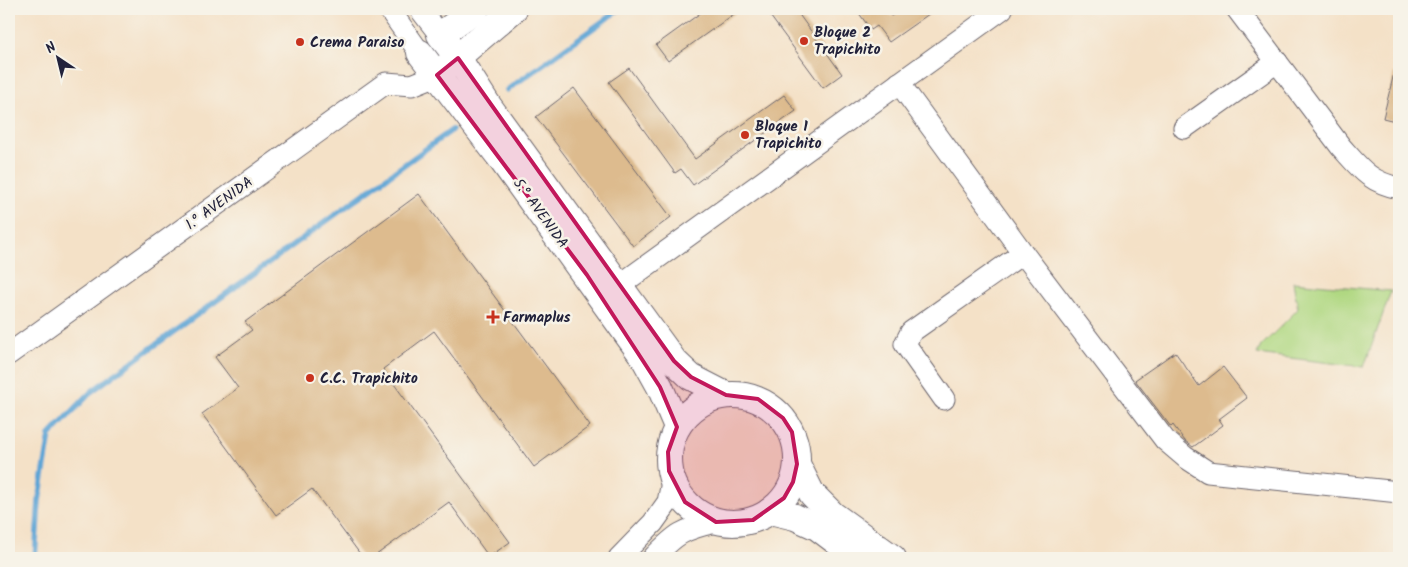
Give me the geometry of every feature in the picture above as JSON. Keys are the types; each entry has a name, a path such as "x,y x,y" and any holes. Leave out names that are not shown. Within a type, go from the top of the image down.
{"street":[{"name":"5.° AVENIDA","path":"389,9 510,171 644,358 660,387 677,427"},
{"path":"420,9 440,35 476,9"},
{"path":"437,75 514,9"},
{"path":"620,285 1002,9"},
{"path":"1236,9 1341,147 1360,168 1378,181 1399,188"},
{"name":"5.° AVENIDA","path":"440,35 458,58 488,105 674,360 692,376 726,395"},
{"path":"1184,128 1278,62"},
{"name":"1.° AVENIDA","path":"9,354 386,83 412,85 437,75"},
{"path":"899,83 1023,253 1165,440 1185,457 1208,472 1399,492"},
{"path":"944,399 905,344 907,338 911,332 1023,253"},
{"path":"653,558 672,539 691,527 716,522 735,523 753,520 770,511 784,498 793,482 797,464 792,432 783,418 772,407 758,399 742,395 726,395 711,398 697,405 686,415 672,435 668,452 669,471 672,482 685,502 699,514 716,522"},
{"path":"797,464 812,494 826,508 893,558"},
{"path":"619,558 653,523 668,502 672,482"},
{"path":"770,511 795,517 817,527 858,558"}],"highlighted area":[{"path":"458,58 674,361 691,377 726,395 758,399 783,418 792,432 797,464 793,482 784,498 753,520 716,522 685,502 669,471 668,452 677,427 660,387 587,275 437,75"}],"green space":[{"path":"1293,282 1391,291 1364,367 1257,354 1261,346 1298,309"}],"building":[{"path":"706,9 741,9 668,61 656,45"},
{"name":"Bloque 2 Trapichito","path":"765,9 795,9 842,74 823,88"},
{"path":"856,9 886,9 891,16 901,9 936,9 889,42 877,26 871,30"},
{"name":"Bloque 1 Trapichito","path":"629,68 695,159 784,95 796,111 693,185 681,169 675,173 609,82"},
{"path":"1394,73 1399,73 1399,122 1383,118"},
{"path":"574,88 671,217 633,246 536,117"},
{"name":"C.C. Trapichito","path":"419,194 590,426 534,467 434,331 383,369 510,542 489,557 449,502 372,558 363,558 312,489 276,515 202,414 238,388 215,357 252,330 245,322"},
{"path":"1175,352 1199,386 1223,367 1247,398 1219,419 1223,425 1193,447 1185,441 1173,425 1171,427 1135,380"}],"waterway":[{"path":"507,90 620,9"},
{"path":"35,558 39,501 50,435 92,391 452,130"}],"place":[{"name":"Bloque 2 Trapichito","path":"804,41"},
{"name":"Crema Paraiso","path":"300,42"},
{"name":"Bloque 1 Trapichito","path":"745,135"},
{"name":"Farmaplus","path":"493,317"},
{"name":"C.C. Trapichito","path":"310,378"}]}
